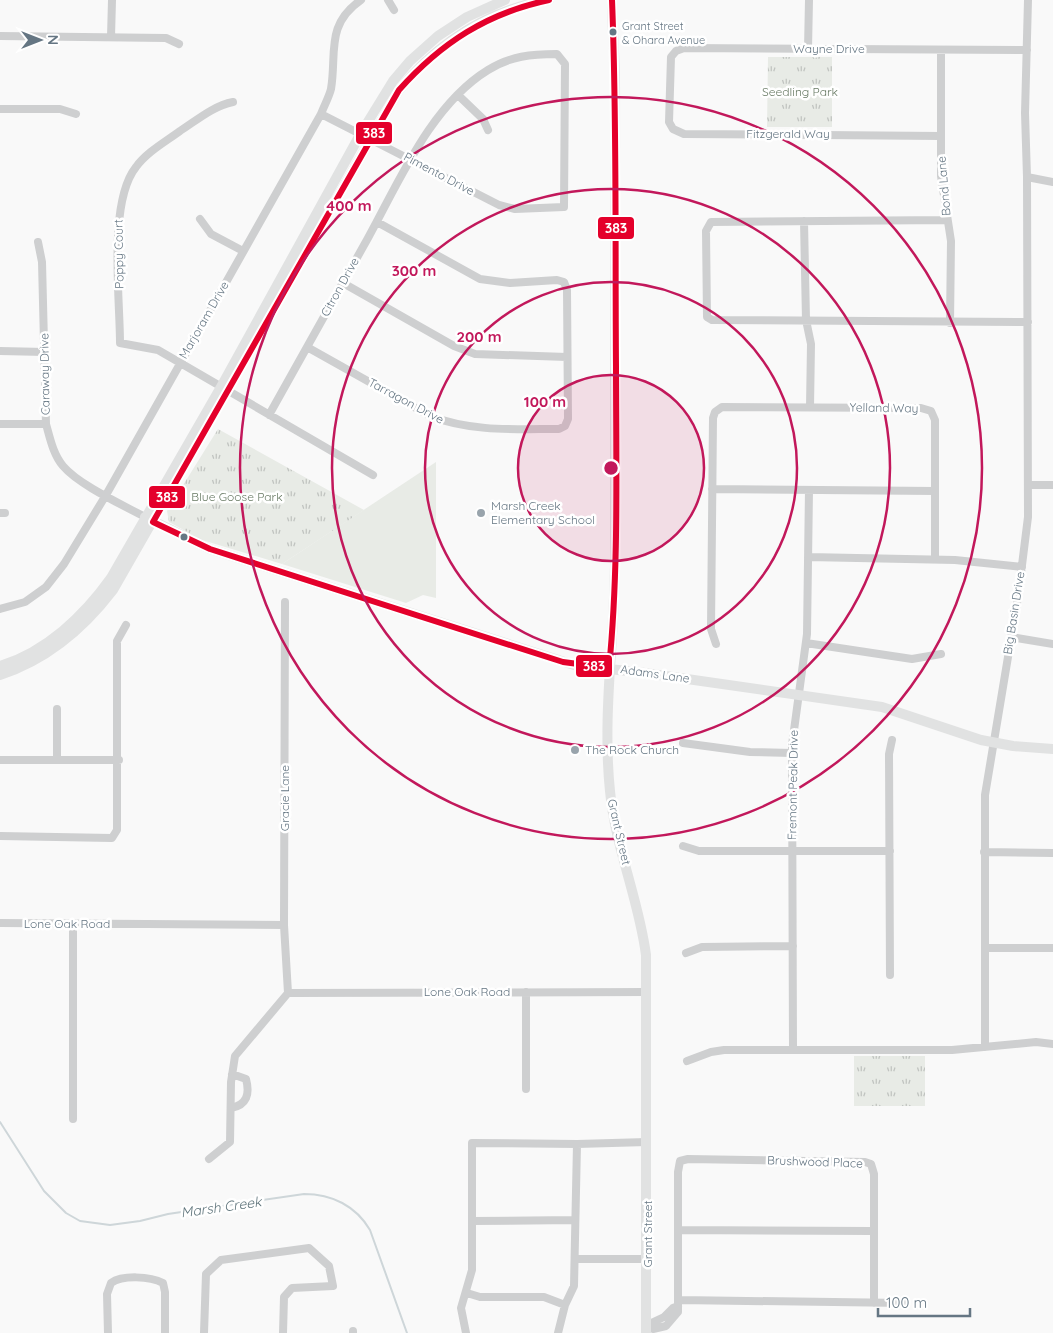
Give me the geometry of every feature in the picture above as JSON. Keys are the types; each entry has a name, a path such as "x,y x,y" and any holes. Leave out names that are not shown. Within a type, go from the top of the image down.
{"street":[{"path":"111,37 112,0"},
{"name":"Marjoram Drive","path":"0,609 24,602 46,587 64,564 106,495 321,114 331,89 332,47 337,30 350,8 361,0"},
{"path":"388,0 394,10"},
{"path":"224,389 361,133 393,81 425,46 452,25 505,0"},
{"path":"0,674 39,657 93,615 113,590 149,520 399,90 418,68 442,46 471,26 503,11 549,0"},
{"name":"Grant Street","path":"612,0 615,88 616,440 614,620 609,668 610,793 613,817 642,924 646,956 647,1329"},
{"path":"808,0 808,49"},
{"name":"Big Basin Drive","path":"985,1047 985,795 1022,567 1028,516 1028,177 1025,113 1028,0"},
{"path":"0,36 166,38 179,44"},
{"name":"Wayne Drive","path":"669,94 671,57 676,51 684,48 1027,50"},
{"name":"Bond Lane","path":"941,50 941,176 951,241 950,323"},
{"name":"Citron Drive","path":"269,415 438,116 458,95 488,70 514,58 557,54 565,64 564,207"},
{"name":"Fitzgerald Way","path":"669,94 669,122 673,129 684,134 940,136"},
{"path":"458,95 483,119 488,130"},
{"name":"Poppy Court","path":"180,362 158,350 120,343 118,216 124,188 136,168 154,150 218,105 233,102"},
{"path":"0,110 60,109 76,114"},
{"name":"Pimento Drive","path":"321,114 371,138 499,206 515,209 564,207"},
{"path":"1028,177 1053,182"},
{"path":"200,219 212,234 243,251"},
{"path":"947,220 711,222 708,224 706,314 712,320 1028,322"},
{"path":"804,221 806,320 811,344 810,407"},
{"path":"343,283 454,346 475,354 567,357 567,290 564,282 557,280 510,283 480,279 377,222"},
{"name":"Caraway Drive","path":"38,242 42,262 46,424 53,449 63,466 76,477 149,520"},
{"name":"Tarragon Drive","path":"307,347 430,416 451,424 474,428 559,429 565,426 568,419 567,357"},
{"path":"0,351 45,352"},
{"path":"180,362 373,475"},
{"name":"Yelland Way","path":"712,489 713,418 718,409 726,406 921,408 931,411 935,420 935,559"},
{"path":"0,424 46,424"},
{"path":"1028,485 1053,485"},
{"path":"716,644 711,629 712,489 935,491"},
{"name":"Fremont Peak Drive","path":"793,1050 792,753 806,643 809,490"},
{"path":"0,666 11,663 49,641 85,611 111,578 149,520"},
{"name":"Adams Lane","path":"149,520 193,542 225,554 563,662 882,707 993,742 1053,749"},
{"path":"808,558 935,559 1022,567"},
{"name":"Gracie Lane","path":"286,602 284,925 288,993"},
{"path":"0,836 112,838 117,830 119,760 117,641 126,626"},
{"path":"1011,637 1053,644"},
{"path":"806,643 912,659 941,654"},
{"path":"57,709 57,760"},
{"path":"890,975 889,754 892,740"},
{"path":"683,743 750,752 792,753"},
{"path":"0,760 119,760"},
{"path":"683,846 700,852 890,851"},
{"path":"984,852 1053,853"},
{"name":"Lone Oak Road","path":"0,923 284,925"},
{"path":"73,924 73,1119"},
{"path":"686,953 702,947 792,946"},
{"path":"984,948 1053,948"},
{"path":"526,992 526,1090"},
{"name":"Lone Oak Road","path":"288,993 646,992"},
{"path":"209,1159 230,1142 232,1074 235,1056 288,993"},
{"path":"686,1061 711,1052 724,1050 952,1050 1036,1042 1053,1044"},
{"path":"231,1108 240,1106 248,1097 246,1079 232,1074"},
{"path":"466,1333 461,1308 467,1293 472,1270 472,1143 577,1144 647,1142"},
{"path":"558,1333 565,1305 574,1286 577,1144"},
{"name":"Brushwood Place","path":"678,1230 680,1161 688,1159 865,1162 871,1164 874,1174 872,1231 874,1303"},
{"path":"472,1221 575,1220"},
{"path":"647,1329 664,1317 678,1303 678,1230 872,1231"},
{"path":"204,1333 206,1274 221,1260 310,1248 328,1266 333,1286 292,1288 284,1297 283,1333"},
{"path":"575,1259 648,1259"},
{"path":"108,1333 107,1294 111,1283 116,1279 155,1279 162,1283 165,1292 165,1333"},
{"path":"467,1293 480,1297 544,1297 565,1305"},
{"path":"678,1303 904,1303"}],"green space":[{"name":"Seedling Park","path":"768,57 832,57 832,127 767,127"},
{"name":"Blue Goose Park","path":"218,429 364,510 282,564 202,540 169,522 167,511"},
{"path":"436,462 436,598 423,595 406,603 282,564"},
{"path":"854,1056 925,1056 925,1106 854,1106"}],"waterway":[{"name":"Marsh Creek","path":"0,1122 44,1191 66,1213 80,1221 110,1225 140,1221 168,1214 304,1194 324,1196 342,1203 358,1214 370,1230 407,1333"}],"transit line":[{"name":"383","path":"549,0 505,13 467,32 431,58 399,90 153,522 210,549 563,662 609,668 616,555 615,137 612,0"}],"place":[{"name":"Grant Street & Ohara Avenue","path":"613,32"},
{"name":"Marsh Creek Elementary School","path":"481,513"},
{"name":"The Rock Church","path":"575,750"}]}
